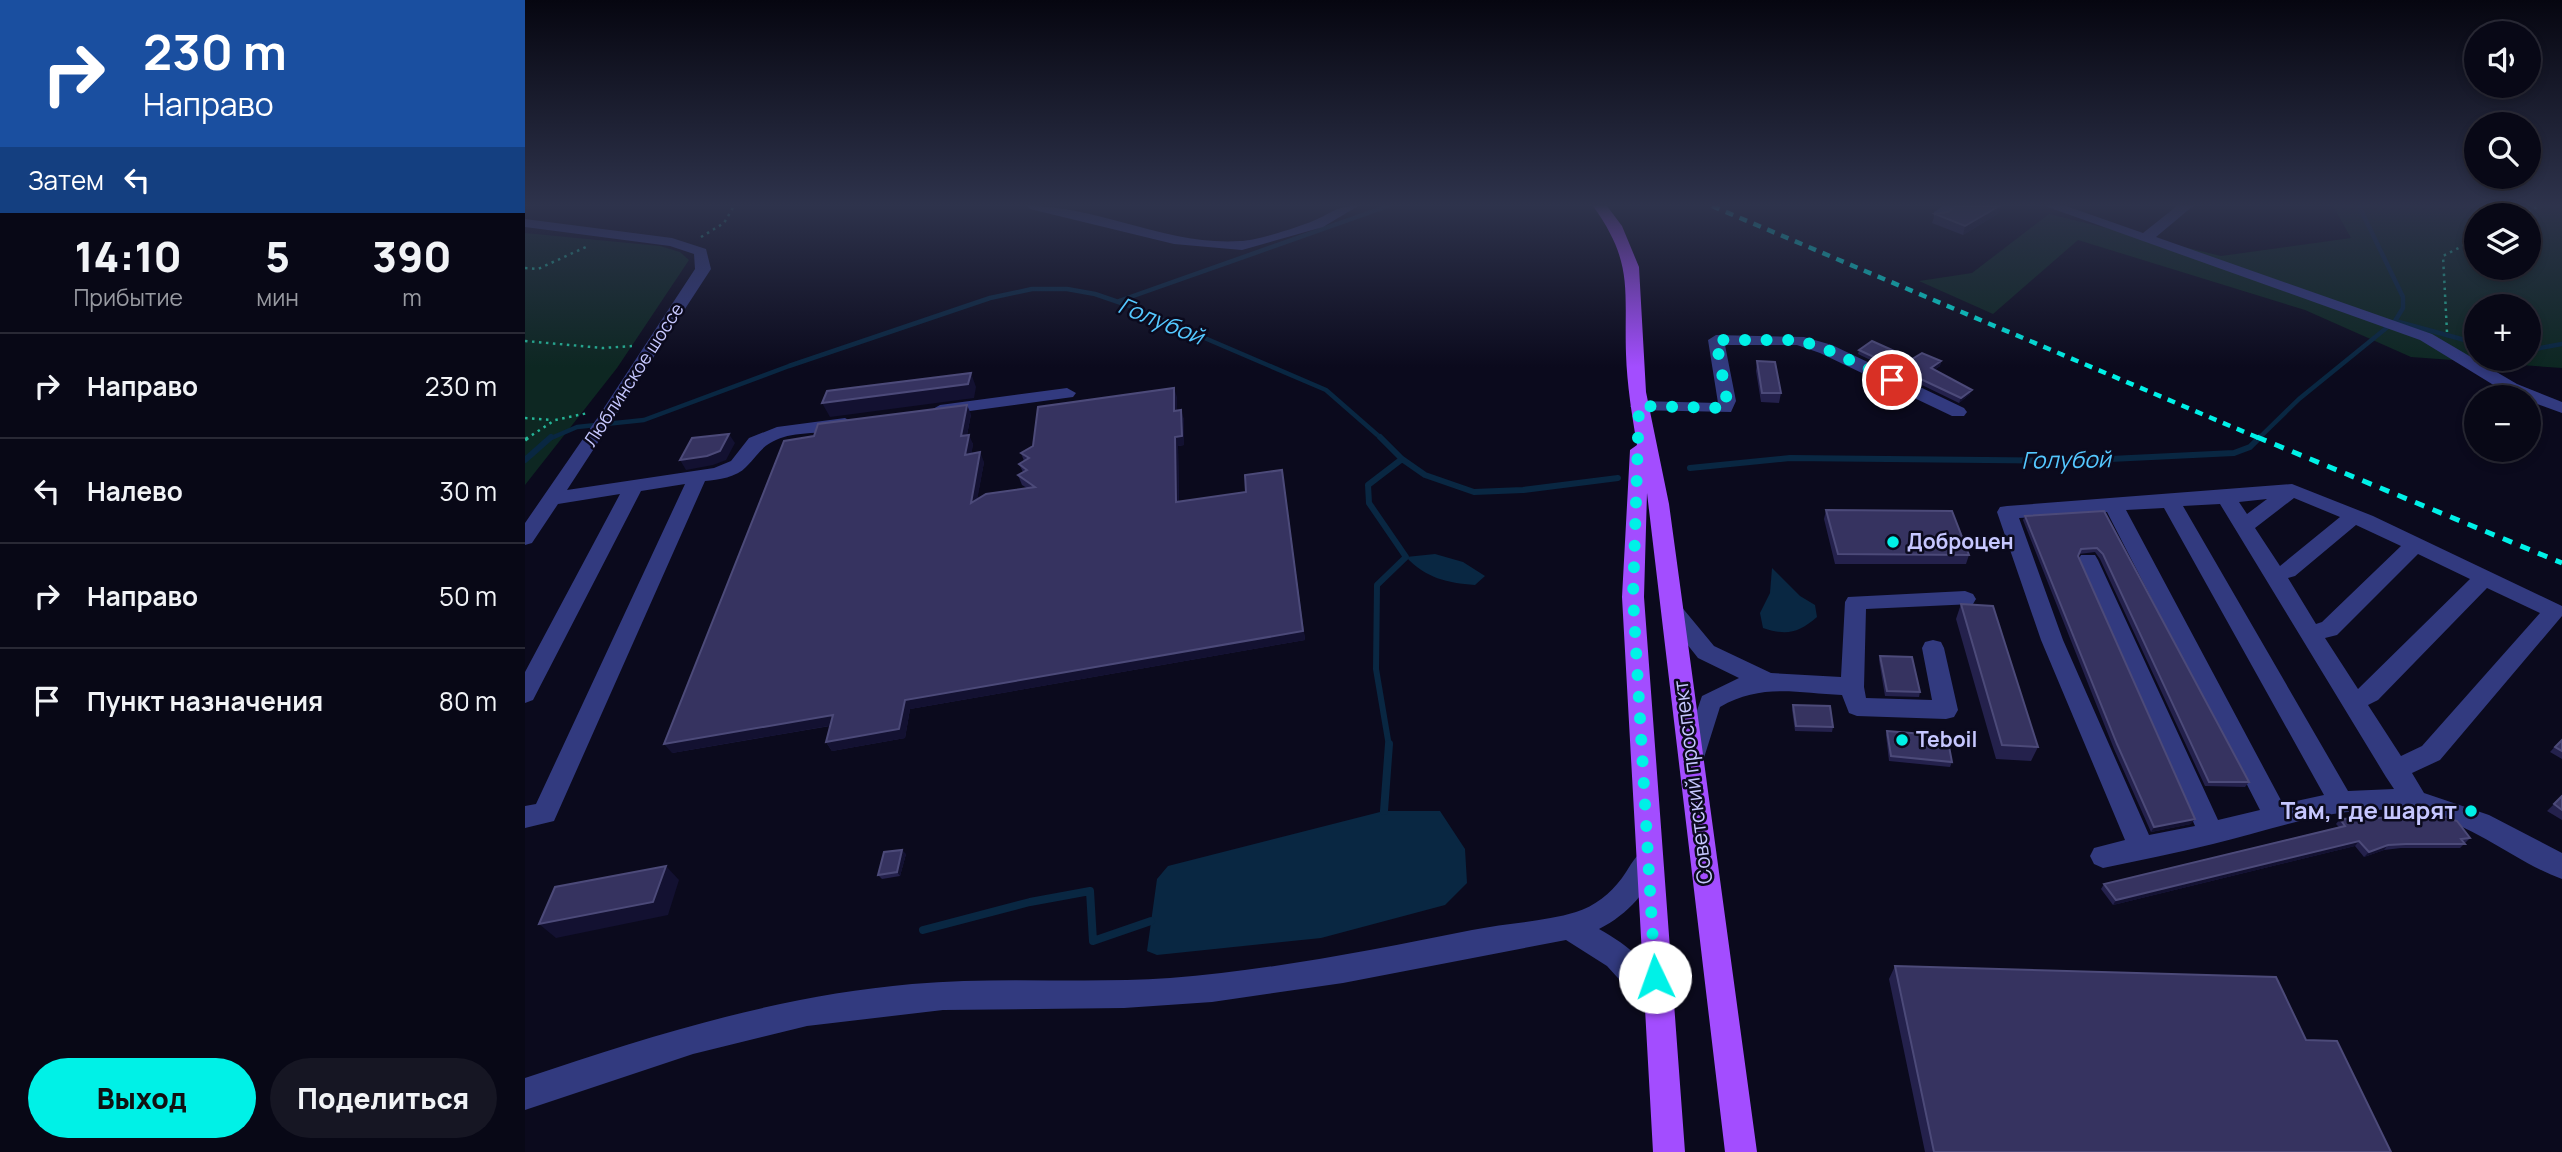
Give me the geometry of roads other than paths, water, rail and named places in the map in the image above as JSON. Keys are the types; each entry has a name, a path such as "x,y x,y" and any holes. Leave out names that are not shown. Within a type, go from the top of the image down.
{"main road":[{"name":"Советский проспект","path":"1628,260 1634,280 1634,363 1639,409 1659,504 1741,1152"},
{"name":"Советский проспект","path":"1639,409 1633,597 1668,1152"}],"street":[{"name":"Люблинское шоссе","path":"525,538 607,418 702,270 701,260"},
{"path":"2205,260 2426,337 2511,388 2562,408"},
{"path":"1639,409 1725,408 1727,401 1716,340 1798,340 1826,349 1958,412"},
{"path":"918,413 1067,393"},
{"path":"552,499 717,474 738,465 756,442 783,431 864,421"},
{"path":"525,817 545,813 698,476"},
{"path":"525,694 634,486"},
{"path":"2244,526 2292,490"},
{"path":"2141,847 2052,640 2007,512 2292,490 2354,516 2554,611 2431,754 2395,770"},
{"path":"2226,497 2416,802"},
{"path":"2170,500 2341,803"},
{"path":"2112,503 2277,817"},
{"path":"2274,575 2288,571 2354,516"},
{"path":"2310,633 2329,629 2416,545"},
{"path":"2088,559 2211,833"},
{"path":"2353,701 2370,694 2484,578"},
{"path":"1933,648 1946,710 1857,707 1852,687 1856,603 1965,599"},
{"path":"1672,610 1706,652 1768,682"},
{"path":"1692,763 1710,702 1736,687 1768,682 1852,687"},
{"path":"2103,856 2341,803 2372,799 2416,802 2452,811 2500,833 2562,867"},
{"path":"525,1094 674,1044 795,1013 901,999 969,995 1124,994 1238,987 1341,971 1500,937 1565,928 1606,912 1636,882 1649,860"},
{"path":"1565,928 1587,935 1627,964 1657,1000"}],"water":[{"path":"1435,554 1463,562 1485,576 1475,585 1446,581 1429,575 1406,557"},
{"path":"1772,568 1800,596 1815,605 1817,617 1798,630 1779,632 1763,628 1760,613 1770,593"},
{"path":"1384,811 1440,811 1465,849 1467,883 1445,905 1321,938 1157,955 1147,951 1157,879 1168,866"}],"waterway":[{"path":"1119,301 1236,260"},
{"name":"Голубой","path":"2385,260 2403,297 2403,308 2395,321"},
{"name":"Голубой","path":"549,439 577,427 644,420 789,366 990,298 1032,289 1067,289 1095,294 1130,306 1326,390 1382,439"},
{"name":"Голубой","path":"2258,439 2299,399 2395,321"},
{"name":"Голубой","path":"2395,321 2464,340"},
{"name":"Голубой","path":"2541,348 2562,344"},
{"name":"Голубой","path":"525,460 551,437"},
{"name":"Голубой","path":"1382,439 1402,459"},
{"name":"Голубой","path":"1690,468 1790,458 2069,461 2234,453 2250,447 2258,439"},
{"path":"1389,745 1376,669 1377,585 1406,557 1369,503 1368,485 1402,459"},
{"name":"Голубой","path":"1402,459 1425,475 1474,492 1523,490 1618,478"},
{"path":"1384,811 1389,745"},
{"path":"923,930 1030,902 1090,891 1093,941 1151,921"}],"railway":[{"path":"1839,260 2261,439"},
{"path":"2257,437 2562,563"}],"place":[{"name":"Доброцен","path":"1893,542"},
{"name":"Teboil","path":"1902,740"},
{"name":"Там, где шарят","path":"2471,811"}]}
